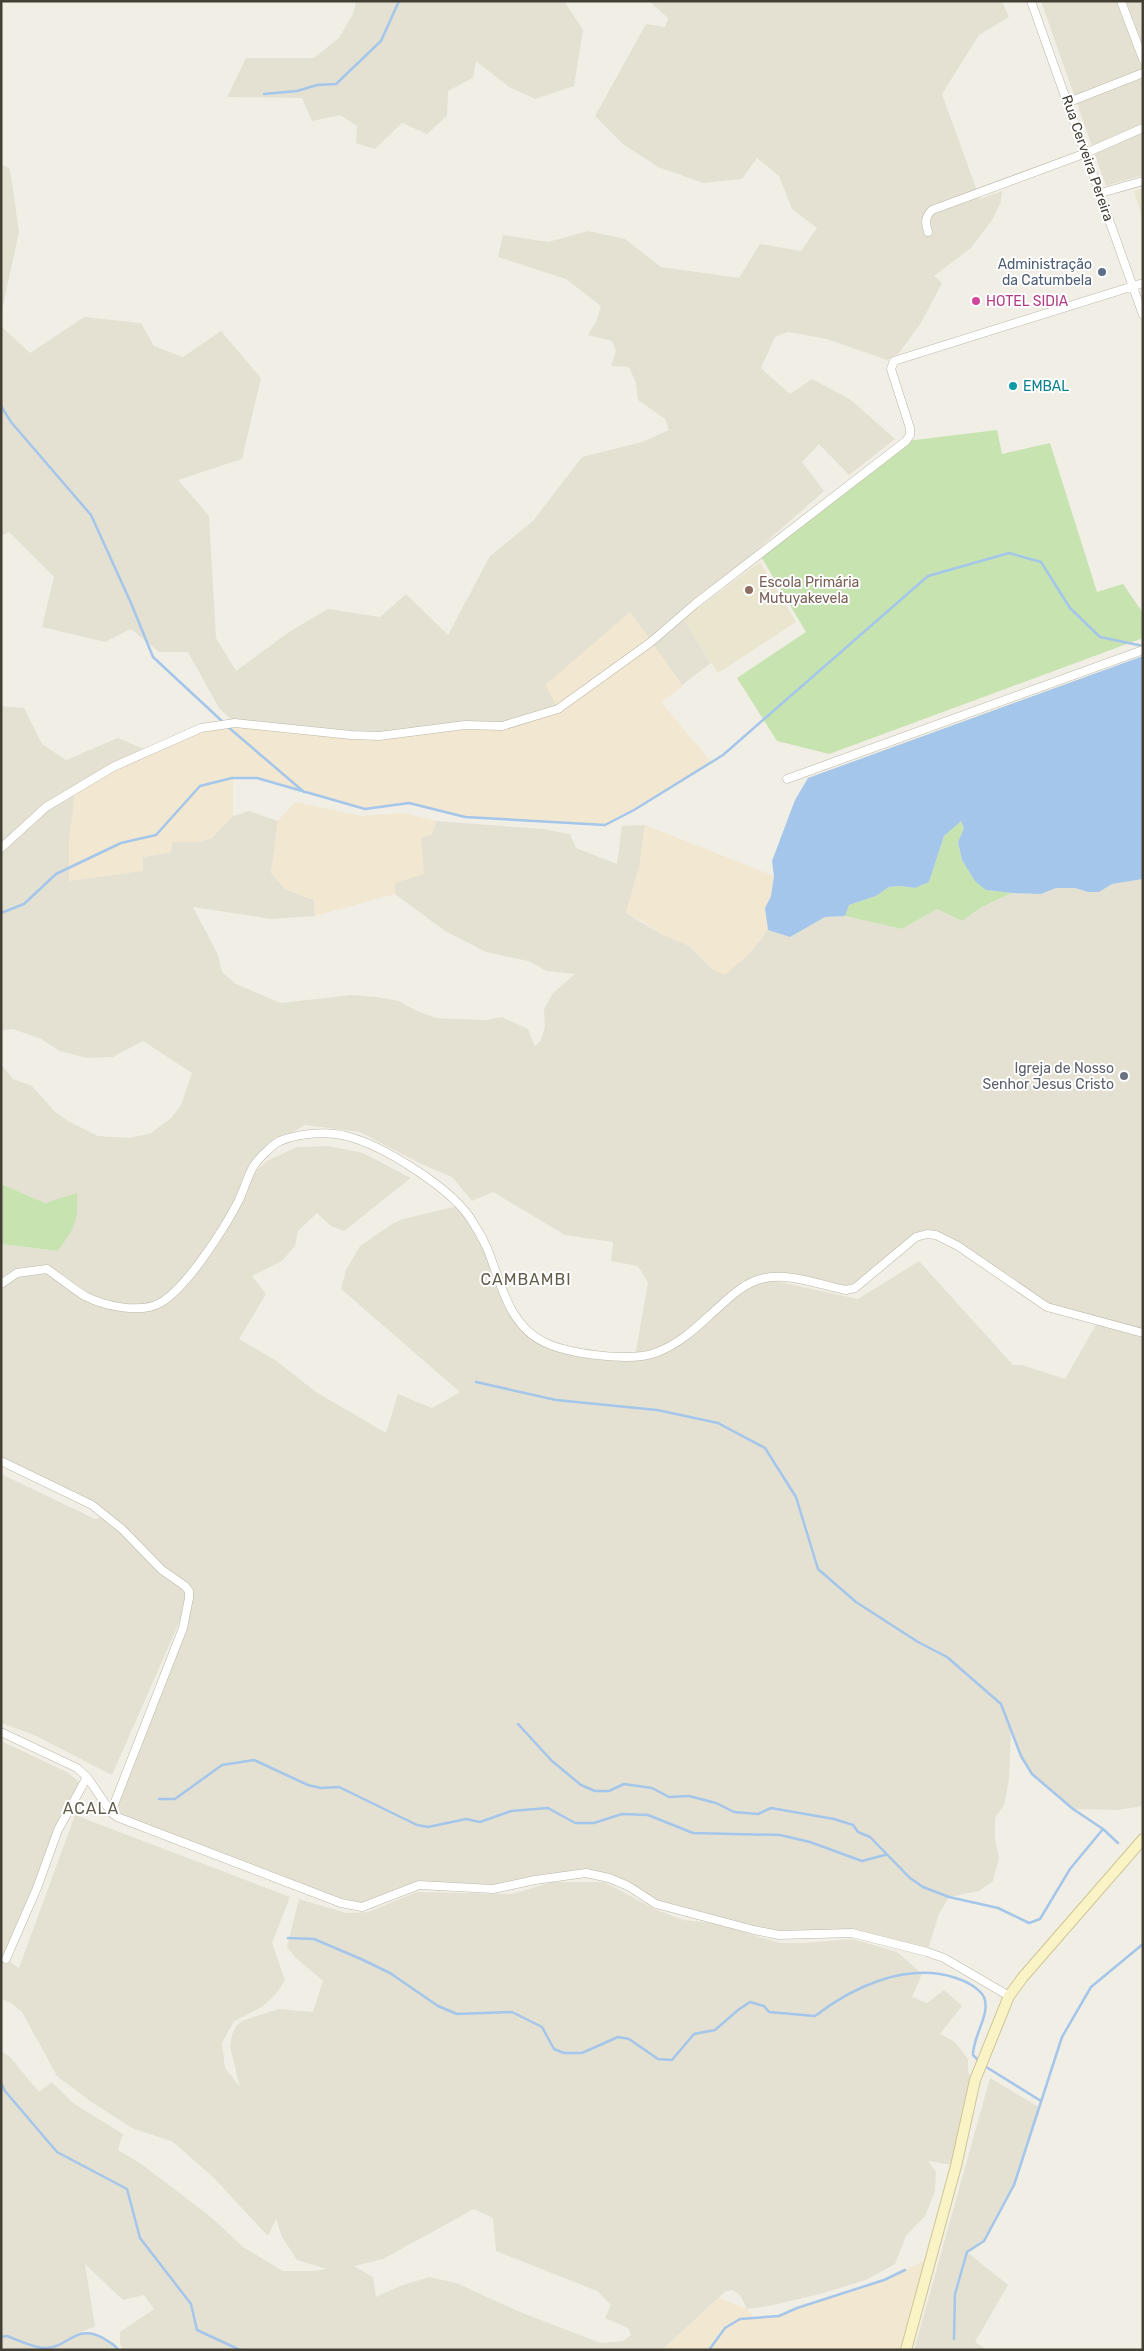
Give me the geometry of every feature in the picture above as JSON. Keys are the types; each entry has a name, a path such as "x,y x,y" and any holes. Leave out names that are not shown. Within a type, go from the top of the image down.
{"street":[{"name":"Rua Cerveira Pereira","path":"1031,1 1069,102 1143,315"},
{"path":"1121,1 1143,59"},
{"path":"1069,102 1143,73"},
{"path":"928,232 925,222 927,215 932,210 1086,153 1143,128"},
{"path":"1101,193 1143,181"},
{"path":"1,848 46,807 113,767 201,728 235,724 324,731 351,736 379,736 465,726 502,726 558,709 651,642 695,604 906,441 910,435 910,428 891,369 894,361 1143,282"},
{"path":"787,779 1143,650"},
{"path":"1,1284 16,1273 47,1269 86,1296 105,1304 125,1308 159,1304 178,1289 219,1233 240,1199 246,1179 256,1161 278,1141 321,1133 346,1135 369,1145 440,1186 462,1205 486,1245 511,1311 520,1324 542,1341 574,1352 635,1356 655,1353 684,1338 740,1290 752,1282 764,1278 792,1279 846,1290 855,1288 916,1237 927,1234 936,1235 958,1246 1047,1307 1143,1333"},
{"path":"1,1461 26,1475 55,1486 92,1505 122,1529 162,1570 189,1591 188,1611 183,1628 111,1812"},
{"path":"1,1732 78,1768 88,1777 111,1812 117,1817 341,1903 362,1907 419,1885 493,1889 586,1873 609,1878 628,1886 656,1904 754,1930 788,1935 852,1933 928,1952 944,1958 1009,1996"},
{"path":"6,1959 37,1888 58,1830 88,1777"},
{"path":"906,2350 956,2166 975,2080 1009,1996 1023,1977 1143,1839"}],"shaded area":[{"path":"356,1 564,1 583,30 574,86 535,99 509,87 476,61 473,78 448,91 447,116 427,134 402,123 375,149 356,143 357,126 340,115 312,121 302,98 227,97 246,58 314,58 339,38 353,14"},
{"path":"649,1 1002,1 1009,17 979,35 942,94 980,199 1002,191 1001,202 992,220 971,248 934,276 942,283 921,323 899,353 887,360 827,339 788,332 775,337 761,368 790,394 812,379 851,400 895,439 849,475 819,444 802,462 824,491 757,550 689,605 683,619 711,663 682,685 630,613 558,709 502,726 379,736 235,723 219,708 188,652 159,652 131,629 105,642 42,627 54,577 9,532 1,536 1,326 30,353 84,317 141,323 154,346 183,357 221,331 261,378 242,459 178,480 209,516 216,638 236,671 289,632 328,609 380,617 406,594 448,635 490,556 533,521 582,457 642,442 669,430 665,419 638,400 636,383 629,367 611,366 616,351 612,341 588,335 596,322 601,306 566,279 498,257 503,235 548,242 588,231 625,239 661,267 739,278 760,244 801,251 817,228 792,209 779,176 757,158 742,179 703,183 658,167 623,144 595,116 646,24 665,27 668,18"},
{"path":"1041,1 1143,1 1143,175 1106,186"},
{"path":"1,164 10,169 19,232 1,315"},
{"path":"1143,188 1143,220 1134,191"},
{"name":"Escola Primária Mutuyakevela","path":"760,562 796,622 718,673 683,619"},
{"path":"630,612 683,686 661,702 712,763 605,825 465,817 409,803 365,809 257,778 233,778 233,816 211,838 198,842 172,842 171,852 143,857 143,871 69,881 69,840 75,791 113,767 201,728 225,724 351,735 502,726 558,709 545,685"},
{"path":"1,706 24,708 42,744 66,760 118,738 151,752 75,791 69,881 88,877 143,857 171,852 172,842 198,842 211,838 233,816 249,811 278,821 271,873 285,889 314,900 315,916 272,919 193,907 218,955 222,972 236,984 281,1003 351,995 399,1001 417,1011 436,1018 485,1020 502,1017 528,1029 535,1046 541,1040 545,1026 544,1009 553,993 575,974 547,971 528,961 486,952 445,931 395,894 394,883 421,837 432,834 436,821 543,829 570,834 576,848 617,864 622,826 645,825 639,868 626,913 661,934 690,946 714,970 747,956 768,930 790,937 825,917 845,916 902,929 937,909 962,921 980,908 1012,893 1041,894 1056,888 1075,888 1088,892 1099,892 1112,884 1143,879 1143,1806 1117,1810 1073,1809 1032,1774 1021,1756 1011,1732 1009,1779 1004,1805 995,1818 995,1839 999,1858 993,1881 979,1891 949,1897 939,1914 927,1952 852,1933 779,1935 676,1911 628,1886 586,1873 513,1886 419,1885 362,1907 111,1812 183,1628 185,1609 112,1775 34,1735 1,1723 1,1474 95,1519 106,1516 1,1461 1,1244 58,1251 77,1194 45,1203 1,1184 1,1064 13,1079 32,1086 54,1111 68,1121 98,1136 130,1138 151,1133 171,1118 181,1105 192,1073 143,1041 113,1057 87,1058 60,1051 41,1039 13,1029 1,1031","holes":["305,1125 360,1132 419,1163 452,1177 472,1201 493,1192 565,1235 613,1242 611,1261 638,1266 648,1283 635,1356 556,1347 520,1324 462,1205 403,1219 392,1224 360,1246 346,1270 341,1289 460,1392 432,1408 398,1394 386,1433 316,1392 275,1360 239,1339 266,1294 252,1276 282,1261 295,1246 298,1231 317,1213 331,1226 344,1231 411,1178 363,1153 328,1146 297,1147 267,1161 247,1178 278,1141","936,1235 1056,1309 1098,1321 1065,1379 1022,1365 1013,1365 919,1261 858,1299 766,1279 855,1288 916,1237"]},
{"path":"295,802 361,816 403,813 436,821 432,834 421,838 424,874 395,883 395,894 315,916 314,900 285,889 271,873 278,821"},
{"path":"645,825 774,876 771,897 765,908 768,930 747,956 725,975 714,970 690,946 661,934 644,922 626,913 639,868"},
{"path":"1,1741 67,1772 83,1785 69,1811 6,1959 19,1968 75,1815 290,1897 272,1943 285,1980 276,1994 262,2007 234,2021 222,2043 225,2068 240,2087 230,2047 236,2026 244,2020 279,2009 313,2012 323,1981 295,1957 287,1947 299,1899 346,1913 368,1912 417,1892 512,1894 552,1882 604,1882 657,1910 683,1920 714,1923 780,1943 852,1939 897,1952 922,1974 912,1997 927,2003 944,1990 962,2006 940,2034 955,2042 968,2059 968,2072 975,2080 952,2165 928,2161 936,2172 935,2191 925,2216 906,2236 895,2264 866,2280 820,2294 769,2306 747,2309 740,2295 733,2290 726,2291 662,2350 124,2350 120,2345 120,2332 154,2309 144,2295 123,2300 85,2264 95,2326 81,2332 97,2335 116,2346 118,2350 1,2350 1,2051 10,2057 39,2092 52,2082 73,2103 123,2134 118,2150 140,2163 211,2217 243,2247 283,2271 327,2269 297,2260 282,2237 276,2219 268,2236 212,2176 173,2142 132,2128 90,2101 57,2076 22,2012 11,2003 1,1999","holes":["474,2209 493,2218 496,2251 597,2291 611,2305 605,2318 628,2328 631,2335 623,2341 601,2343 520,2312 456,2283 429,2277 400,2286 376,2297 373,2277 354,2266 383,2259"]},
{"path":"990,2078 1039,2107 1014,2185 999,2216 984,2241 967,2252 1008,2285 975,2342 987,2350 914,2350"},
{"path":"926,2260 902,2350 662,2350 719,2298 747,2309 755,2318 779,2316 797,2308 884,2280"}],"green space":[{"path":"997,430 1002,454 1050,443 1097,592 1123,584 1143,613 1143,638 829,754 777,741 737,678 806,632 760,555 907,441"},
{"path":"961,820 964,828 958,842 962,860 986,890 1012,893 980,908 962,921 937,909 902,929 845,916 849,905 876,896 889,887 915,888 929,882 944,836"},
{"path":"1,1184 45,1203 77,1193 76,1218 68,1236 58,1251 1,1244"}],"water":[{"path":"1143,656 1143,879 1112,884 1099,892 1088,892 1075,888 1056,888 1041,894 986,890 975,881 962,860 958,842 964,828 961,821 944,836 929,882 915,888 889,887 876,896 849,905 845,916 825,917 790,937 768,930 765,908 771,896 774,876 772,861 795,800 808,778"}],"waterway":[{"path":"264,94 297,91 317,85 336,84 381,41 399,1"},
{"path":"1,406 11,422 91,515 153,657 224,723"},
{"path":"1,913 24,904 56,874 121,843 156,835 200,786 232,778 257,778 365,809 409,803 465,817 605,825 634,810 723,755 928,576 1009,553 1041,562 1070,608 1100,637 1143,646"},
{"path":"228,727 304,792"},
{"path":"476,1382 556,1400 657,1410 718,1423 765,1448 796,1497 818,1569 856,1602 918,1642 947,1657 1001,1704 1021,1756 1032,1774 1073,1809 1103,1829 1118,1843"},
{"path":"518,1724 552,1761 581,1785 595,1791 609,1791 624,1784 652,1788 669,1797 689,1796 716,1803 734,1812 758,1814 771,1808 834,1819 853,1825 858,1832 870,1837 910,1878 923,1887 949,1897 998,1908 1029,1923 1040,1919 1070,1869 1103,1829"},
{"path":"159,1799 175,1799 222,1765 254,1760 308,1785 321,1788 339,1787 417,1825 428,1827 466,1819 480,1822 511,1811 548,1808 575,1823 594,1823 622,1814 648,1815 693,1833 780,1835 810,1842 862,1861 885,1855"},
{"path":"288,1938 314,1939 361,1959 390,1973 438,2006 457,2014 512,2012 542,2027 554,2049 564,2053 582,2053 618,2037 629,2039 658,2059 672,2060 694,2034 715,2030 750,2002 764,2006 769,2012 815,2016 847,1995 882,1980 900,1975 937,1974 968,1983 976,1988 984,1997 986,2004 984,2018 973,2055 979,2061"},
{"path":"954,2339 955,2294 967,2252 984,2241 1014,2185 1062,2037 1091,1987 1143,1944"},
{"path":"983,2065 1041,2101"},
{"path":"1,2083 5,2091 57,2152 127,2189 140,2238 191,2304 197,2330 240,2350"},
{"path":"709,2350 725,2328 740,2319 779,2316 797,2308 884,2280 905,2270"},
{"path":"1,2337 7,2336 40,2348 45,2348 53,2347 72,2337 86,2333 103,2338 118,2350"}],"place":[{"name":"Administração da Catumbela","path":"1102,272"},
{"name":"HOTEL SIDIA","path":"976,301"},
{"name":"EMBAL","path":"1013,386"},
{"name":"Escola Primária Mutuyakevela","path":"749,590"},
{"name":"Igreja de Nosso Senhor Jesus Cristo","path":"1124,1076"}],"district":[{"name":"CAMBAMBI","path":"526,1279"},
{"name":"ACALA","path":"91,1808"}]}
